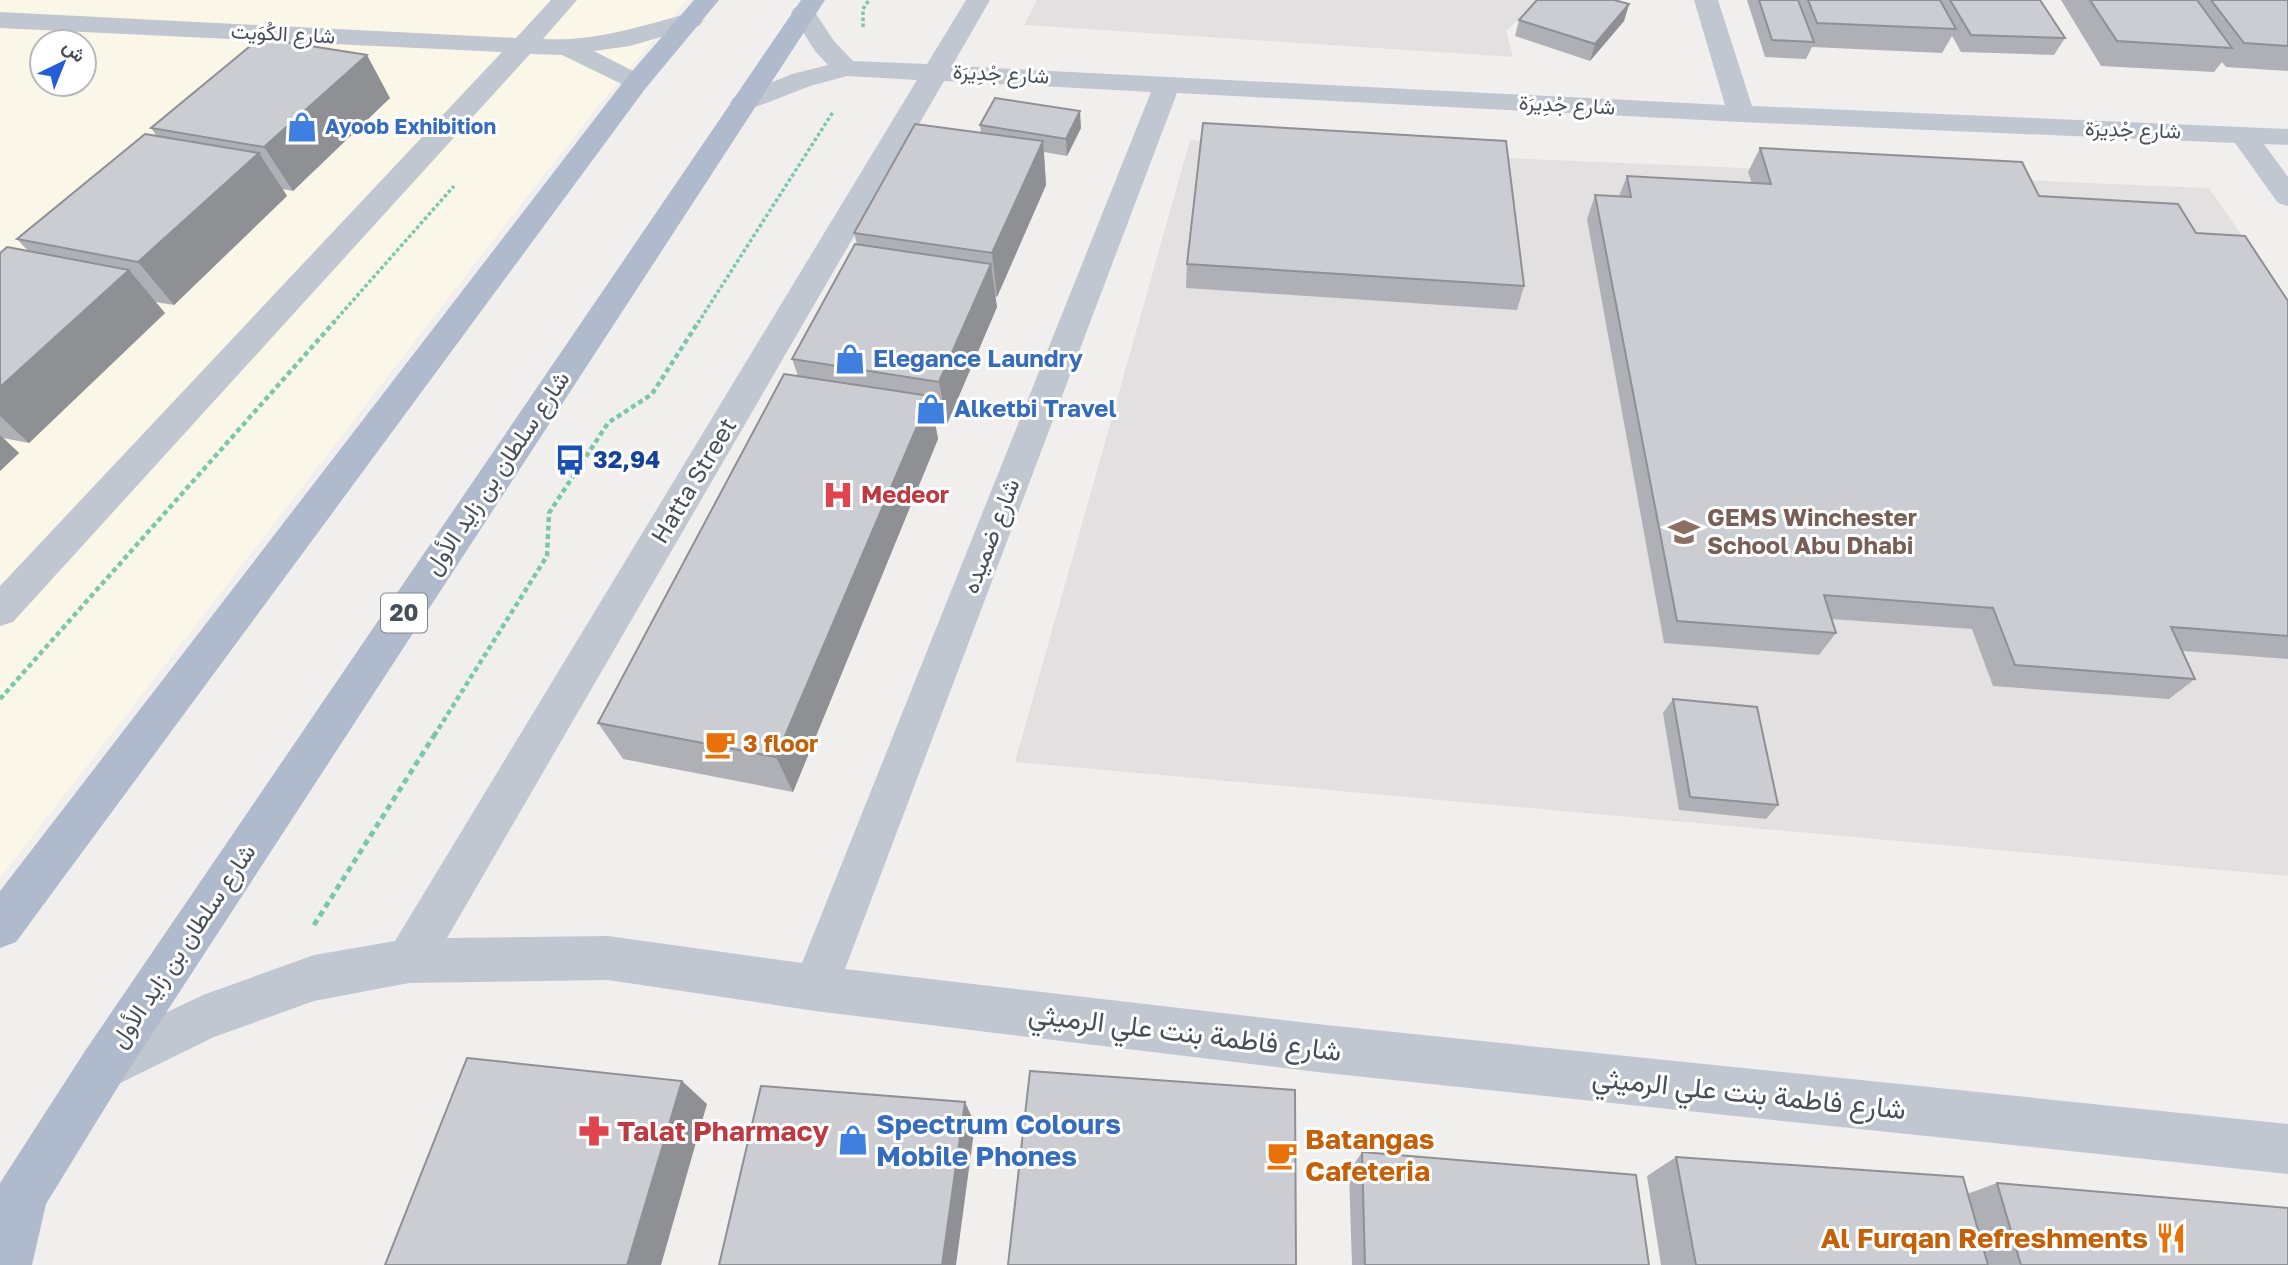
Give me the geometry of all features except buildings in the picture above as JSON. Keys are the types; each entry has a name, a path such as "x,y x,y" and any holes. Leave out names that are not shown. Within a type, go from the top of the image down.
{"main road":[{"name":"شارع سلطان بن زايد الأول","path":"0,1230 102,1068 808,7"},
{"path":"0,927 636,83 698,10"},
{"path":"6,1265 26,1186"}],"street":[{"path":"0,611 565,0"},
{"name":"Hatta Street","path":"409,961 978,0"},
{"path":"1706,0 1741,114"},
{"path":"808,7 824,46 846,68"},
{"name":"شارع الكُوَيت","path":"0,20 567,48 630,38 698,10"},
{"path":"260,58 288,34"},
{"name":"شارع الكُوَيت","path":"567,48 636,83"},
{"name":"شارع جْدِيرَة","path":"743,104 801,80 846,68 937,70 1741,114 2288,137"},
{"name":"شارع ضميده","path":"815,988 1167,84"},
{"path":"2243,135 2288,197"},
{"name":"شارع فاطمة بنت علي الرميثي","path":"102,1068 203,1018 314,978 409,961 608,958 815,988 1326,1049 2288,1149"}],"path":[{"path":"307,935 547,556 549,513 608,423 653,394 836,107"},
{"path":"0,699 463,177"}],"shaded area":[{"path":"0,0 687,0 503,227 0,878"},
{"path":"1037,0 1538,0 1506,31 1513,57 1024,25"},
{"name":"GEMS Winchester School Abu Dhabi","path":"1190,140 1486,157 2209,188 2288,302 2288,876 1015,762"}],"place":[{"name":"Ayoob Exhibition","path":"302,127"},
{"name":"Elegance Laundry","path":"850,359"},
{"name":"Alketbi Travel","path":"931,409"},
{"name":"32,94","path":"570,460"},
{"name":"Medeor","path":"838,495"},
{"name":"GEMS Winchester School Abu Dhabi","path":"1684,532"},
{"name":"3 floor","path":"720,744"},
{"name":"Talat Pharmacy","path":"594,1131"},
{"name":"Spectrum Colours Mobile Phones","path":"853,1140"},
{"name":"Batangas Cafeteria","path":"1282,1155"},
{"name":"Al Furqan Refreshments","path":"2171,1238"}]}
